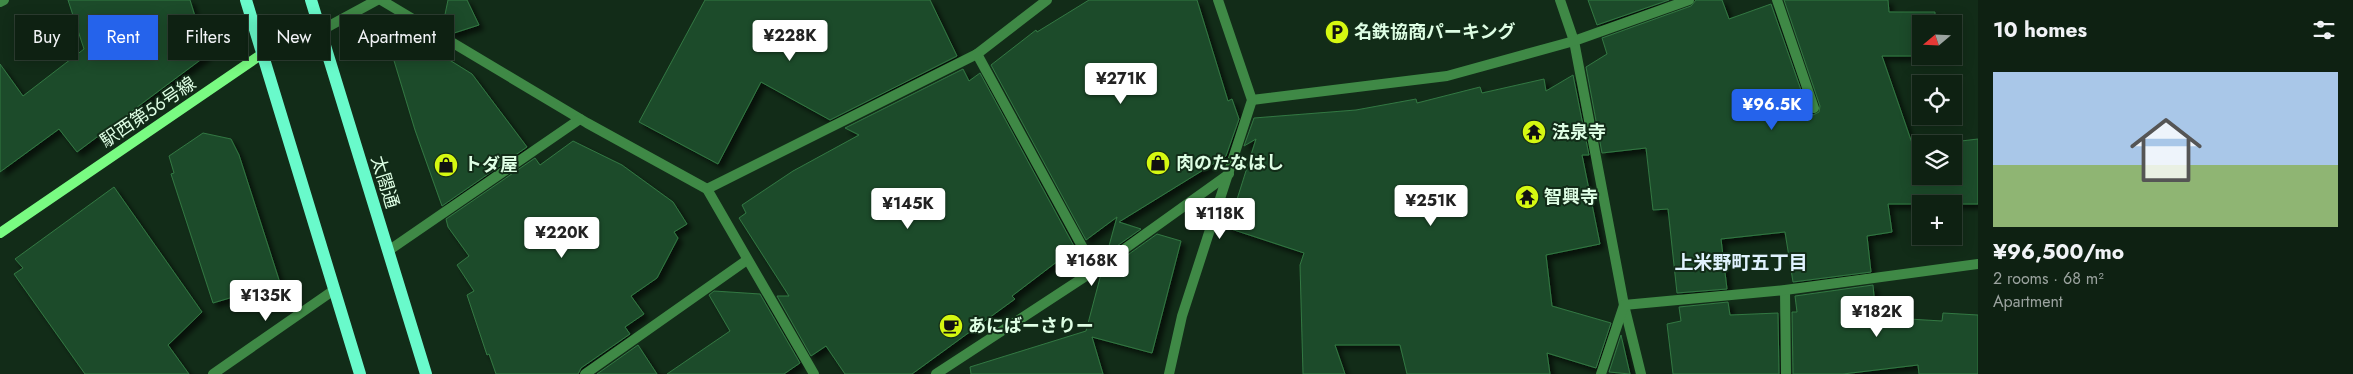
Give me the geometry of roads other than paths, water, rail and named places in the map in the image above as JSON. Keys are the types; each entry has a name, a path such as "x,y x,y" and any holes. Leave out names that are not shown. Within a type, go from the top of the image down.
{"main road":[{"path":"246,0 258,40"},
{"name":"太閤通","path":"311,0 315,15"},
{"path":"264,60 360,374"},
{"name":"太閤通","path":"329,60 426,374"}],"street":[{"path":"0,2 4,0"},
{"path":"330,26 377,0"},
{"path":"381,0 580,119 707,189 814,374"},
{"path":"707,189 978,54 1047,0"},
{"path":"1169,374 1182,316 1252,100 1218,0"},
{"path":"1560,0 1574,41 1624,306 1641,374"},
{"path":"1252,100 1447,76 1574,41 1689,0"},
{"path":"1777,0 1814,108"},
{"path":"978,54 1095,270"},
{"name":"駅西第56号線","path":"0,233 258,57"},
{"path":"388,251 580,119"},
{"path":"936,374 1095,270 1229,174"},
{"path":"585,374 747,260"},
{"path":"1624,306 1785,290 1978,264"},
{"path":"213,374 334,290"},
{"path":"1785,290 1786,374"},
{"path":"1600,374 1624,306"}],"place":[{"name":"名鉄協商パーキング","path":"1337,32"},
{"name":"法泉寺","path":"1534,132"},
{"name":"肉のたなはし","path":"1158,163"},
{"name":"トダ屋","path":"446,165"},
{"name":"智興寺","path":"1527,197"},
{"name":"あにばーさりー","path":"951,326"}],"district":[{"name":"上米野町五丁目","path":"1741,262"}]}
